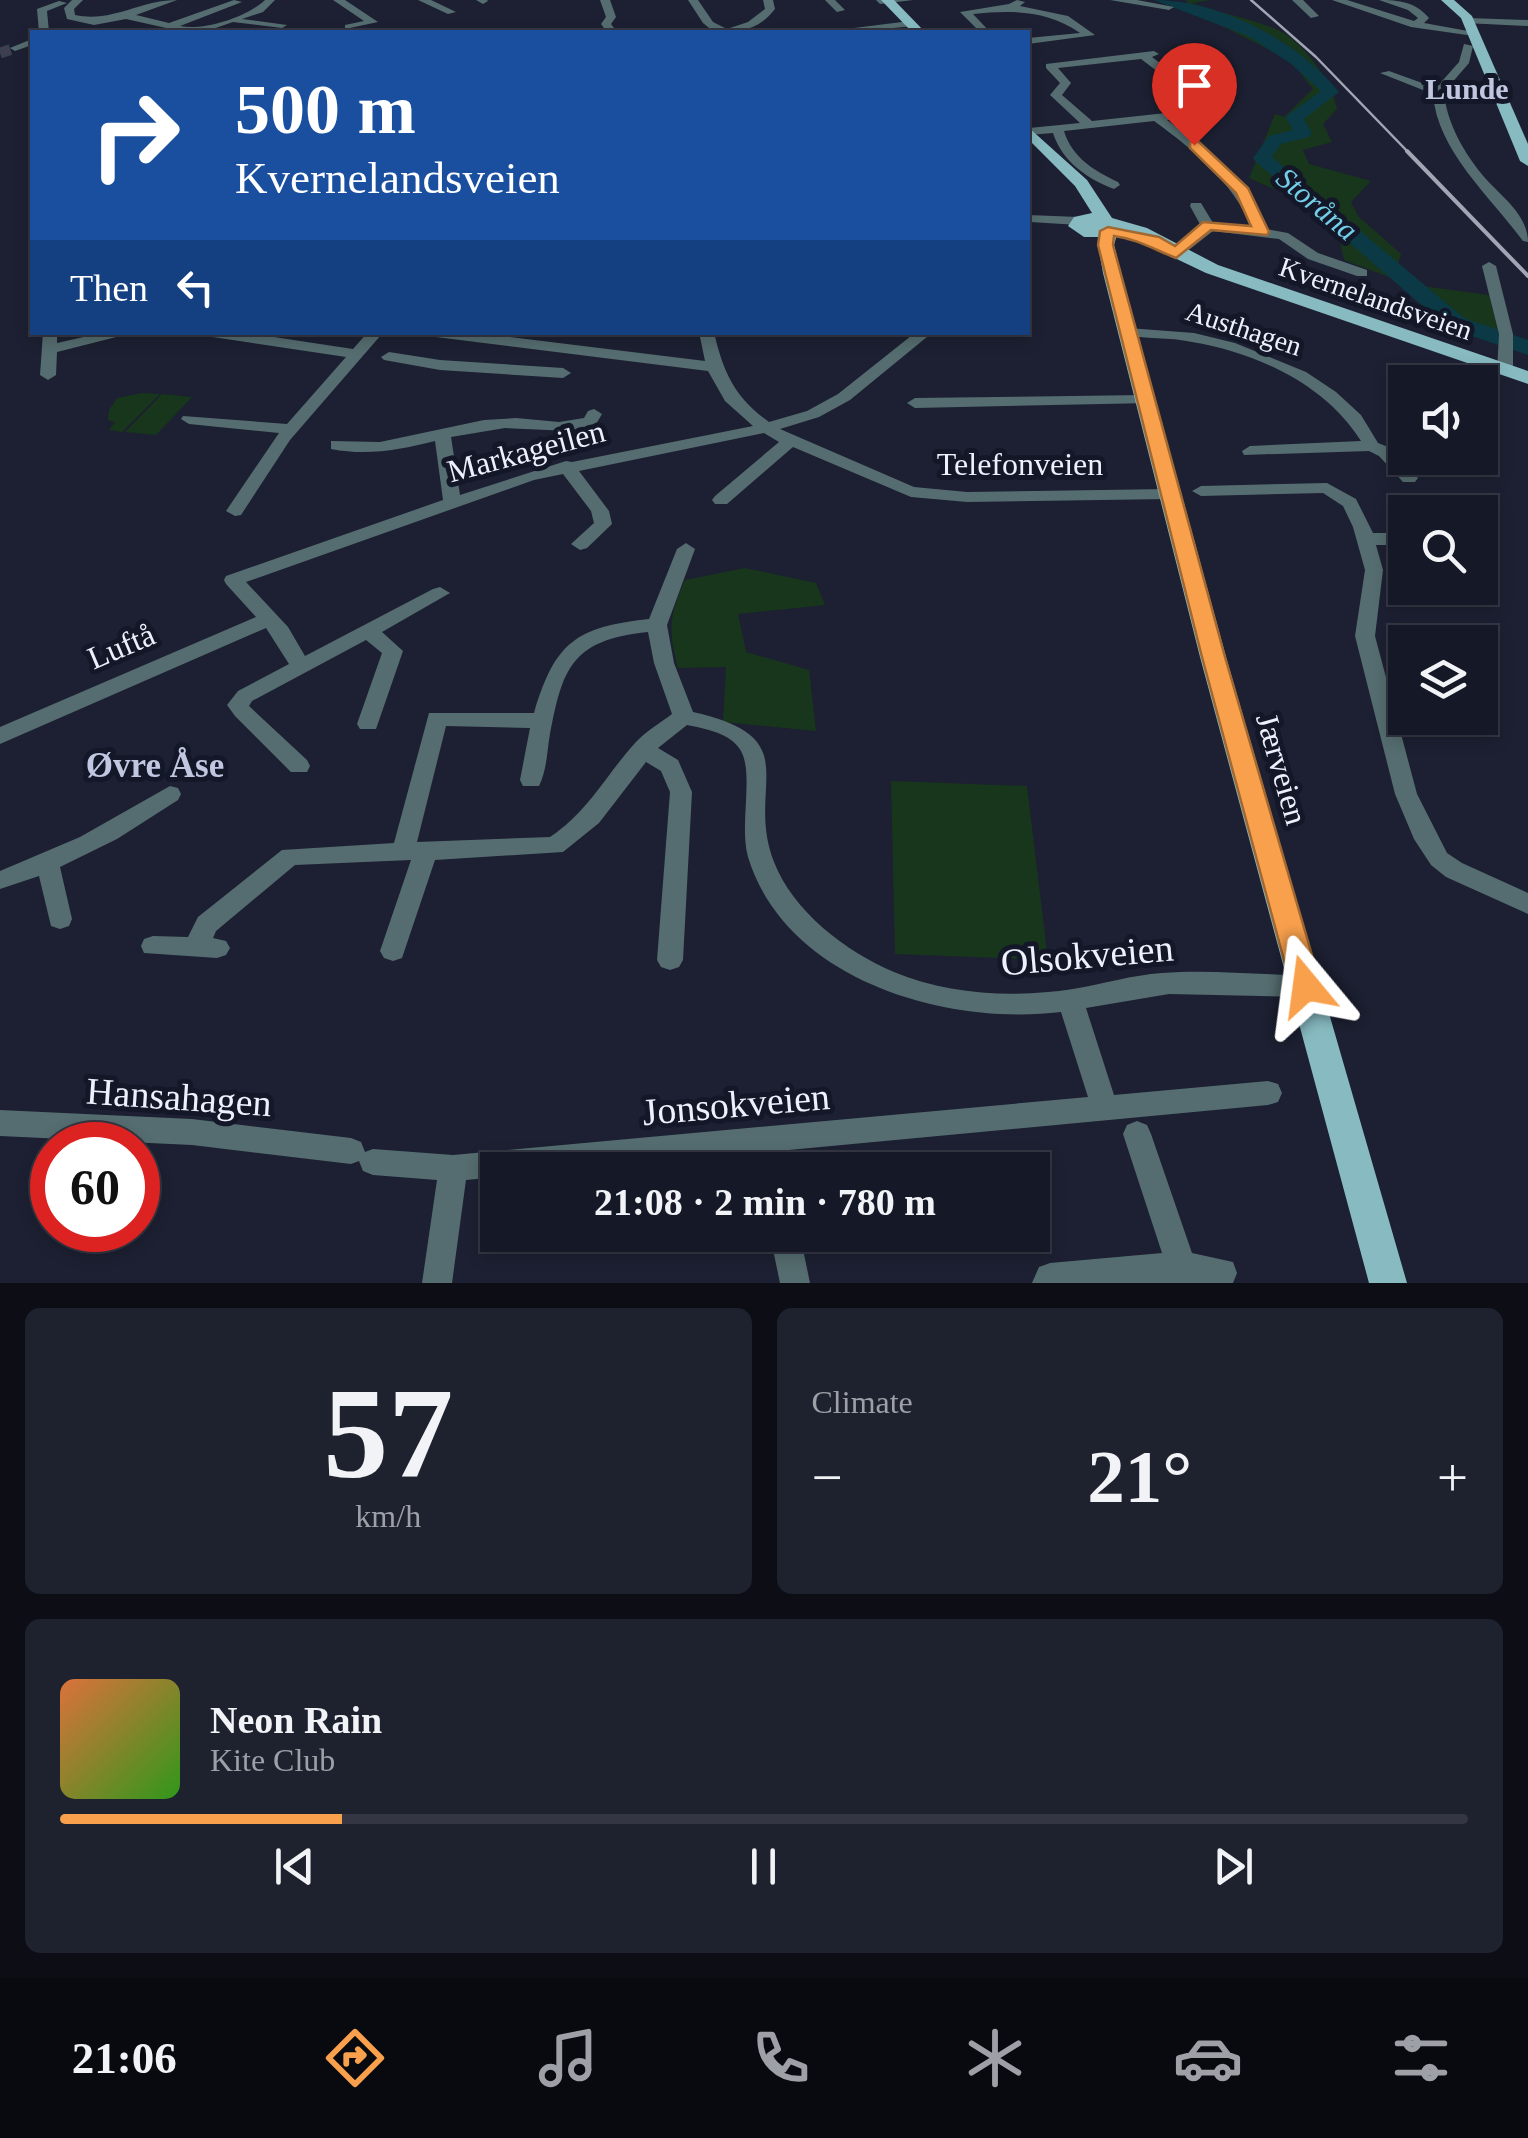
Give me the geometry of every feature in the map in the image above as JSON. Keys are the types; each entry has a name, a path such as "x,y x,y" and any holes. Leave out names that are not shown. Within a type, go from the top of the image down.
{"main road":[{"path":"1446,0 1470,34 1528,162"},
{"path":"884,1 915,28"},
{"name":"Jærveien","path":"1030,136 1078,190 1081,225 1112,273"},
{"name":"Jærveien","path":"1030,136 1080,183 1107,226 1106,245 1112,273 1170,494 1388,1283"},
{"name":"Kvernelandsveien","path":"1081,225 1107,226 1154,240 1176,253 1348,318 1528,379"}],"street":[{"path":"78,0 68,8 70,17 94,22 172,0"},
{"path":"202,30 260,10 270,0"},
{"path":"338,0 372,22"},
{"path":"605,0 611,17 606,24 610,30"},
{"path":"693,0 712,27 720,30"},
{"path":"727,30 755,24 770,9 768,0"},
{"path":"830,0 840,10"},
{"path":"884,1 908,0"},
{"path":"1115,0 1169,7"},
{"path":"1297,0 1314,16"},
{"path":"1337,0 1415,25 1470,34 1526,24"},
{"path":"1384,0 1406,4 1421,13 1424,18 1415,25"},
{"path":"55,25 53,15 65,2"},
{"path":"44,30 42,9 65,2"},
{"path":"156,30 237,2"},
{"path":"983,30 965,12 1015,4 1066,18 1090,35 1030,41"},
{"path":"423,6 446,9"},
{"path":"126,16 187,30"},
{"path":"231,20 282,24"},
{"path":"349,27 385,20"},
{"path":"822,23 832,30"},
{"path":"875,30 915,28"},
{"path":"1470,34 1464,63 1438,92 1440,116 1477,177 1528,238"},
{"path":"15,48 30,43"},
{"path":"1090,126 1056,96 1066,84 1050,66 1159,54"},
{"path":"1030,134 1178,115 1193,93 1144,56"},
{"path":"1385,73 1438,92"},
{"path":"1158,119 1222,168 1243,191 1261,232"},
{"path":"1058,130 1065,149 1111,180"},
{"path":"1500,200 1528,214"},
{"path":"1196,206 1208,226"},
{"path":"1030,222 1081,225"},
{"path":"1176,253 1208,226 1283,236 1313,256 1358,271 1334,283"},
{"path":"1489,266 1507,342 1505,370"},
{"name":"Austhagen","path":"1128,332 1183,333 1318,383 1372,446 1384,452 1410,478"},
{"path":"48,374 50,341 103,335"},
{"path":"226,335 355,354"},
{"path":"235,512 291,429 374,335"},
{"path":"449,335 714,367 707,335"},
{"name":"Markageilen","path":"300,664 269,620 232,580 452,501 566,466 765,428 828,408 922,335"},
{"path":"488,368 506,343"},
{"path":"390,357 562,373"},
{"name":"Telefonveien","path":"714,367 732,398 765,428 923,495 1170,494"},
{"path":"915,402 1146,400"},
{"path":"337,445 373,449 505,423 574,426 590,421 594,414"},
{"path":"189,419 291,429"},
{"path":"442,435 452,501"},
{"path":"721,500 749,478 754,468 791,441"},
{"path":"1250,451 1372,446"},
{"path":"566,466 600,511 603,524 580,544"},
{"path":"1201,491 1334,490 1350,503 1374,570 1365,636 1406,794 1439,860 1528,904"},
{"path":"1365,539 1388,539"},
{"path":"153,946 207,947 207,924 290,856 555,846 588,821 654,734 684,718 664,663 656,625 686,549"},
{"path":"299,766 238,705 245,696 440,593"},
{"name":"Luftå","path":"0,736 269,620"},
{"path":"531,780 554,678 576,643 611,629 656,625"},
{"path":"367,631 393,651 368,724"},
{"path":"151,669 167,685"},
{"path":"393,950 437,718 542,721"},
{"name":"Olsokveien","path":"684,718 724,729 750,748 760,775 754,836 760,859 775,888 800,919 848,959 884,979 960,1000 1022,1004 1170,983 1306,986"},
{"path":"642,749 670,766 681,792 670,960"},
{"path":"0,880 48,865 98,842 170,794"},
{"path":"48,865 60,919"},
{"path":"1070,1000 1106,1108"},
{"name":"Jonsokveien","path":"362,1156 453,1168 1268,1093"},
{"name":"Hansahagen","path":"0,1123 192,1132 362,1156"},
{"path":"1137,1134 1181,1266"},
{"path":"437,1283 453,1168"},
{"path":"789,1252 795,1283"},
{"path":"1046,1283 1050,1278 1181,1266 1222,1274"}],"green space":[{"path":"1185,0 1211,0 1192,3 1276,29 1296,42 1314,63 1329,86 1337,109 1323,124 1332,142 1303,150 1309,164 1371,181 1351,202 1358,216 1401,254 1394,279 1344,260 1335,216 1249,178 1275,114 1284,117 1313,89 1291,61 1183,6 1188,2"},
{"path":"1422,286 1489,295 1500,340 1457,319"},
{"path":"160,394 122,432 109,430 115,422 108,420 109,410 117,398"},
{"path":"162,394 192,397 156,435 125,432"},
{"path":"745,568 816,583 825,605 738,614 746,652 809,670 816,731 723,722 726,667 678,668 672,623 685,580"},
{"path":"891,781 1027,786 1048,960 895,954"}],"waterway":[{"name":"Storåna","path":"1161,0 1254,33 1315,75 1331,92 1295,118 1303,133 1275,140 1262,158 1456,323 1528,348"}],"tunnel":[{"path":"0,53 15,48"}],"railway":[{"path":"1251,0 1316,57 1410,154"},
{"path":"1407,151 1528,276"}],"district":[{"name":"Lunde","path":"1467,89"},
{"name":"Øvre Åse","path":"155,765"}],"route":[{"path":"1194,145 1243,191 1261,232 1208,226 1176,253 1154,240 1120,232 1108,231 1106,245 1213,657 1306,986"}]}
